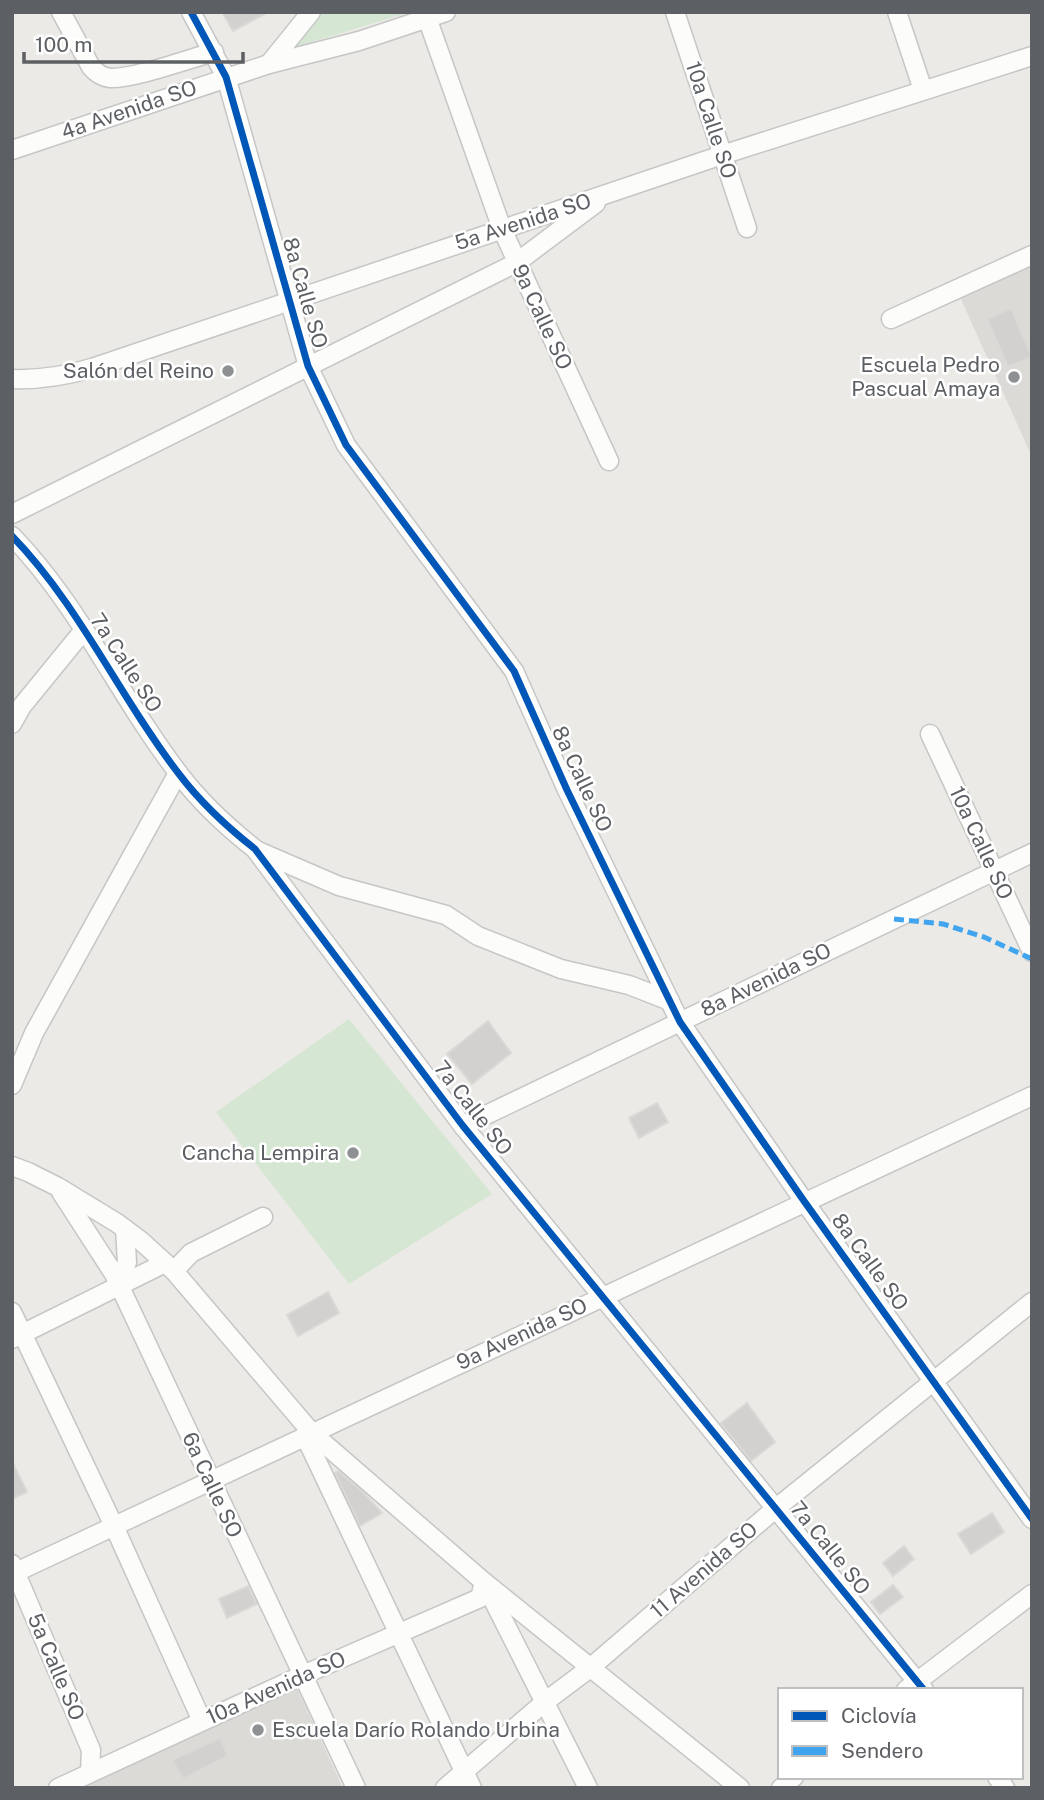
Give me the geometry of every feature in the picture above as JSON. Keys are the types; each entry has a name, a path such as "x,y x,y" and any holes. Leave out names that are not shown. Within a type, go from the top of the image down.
{"street":[{"path":"61,12 91,67 97,74 108,78 125,77 214,52"},
{"name":"8a Calle SO","path":"191,12 226,77 308,366 346,445 514,671 567,790 680,1022 804,1201 1032,1519"},
{"path":"269,64 311,12"},
{"name":"4a Avenida SO","path":"12,150 226,77 359,41 427,15 446,12"},
{"name":"10a Calle SO","path":"675,12 747,228"},
{"path":"897,12 923,90"},
{"name":"9a Calle SO","path":"427,15 502,229 608,461"},
{"name":"5a Avenida SO","path":"12,379 61,377 92,368 722,155 1032,56"},
{"path":"12,514 516,263 610,193"},
{"path":"891,319 1032,255"},
{"name":"7a Calle SO","path":"12,536 33,557 178,773 222,822 255,849 463,1126 775,1509 916,1687"},
{"path":"12,724 22,706 84,630"},
{"name":"10a Calle SO","path":"930,734 1032,952"},
{"path":"12,1085 34,1033 178,773"},
{"path":"255,849 339,886 446,915 478,936 561,970 629,985 670,1001"},
{"name":"8a Avenida SO","path":"463,1126 1032,853"},
{"name":"9a Avenida SO","path":"14,1570 211,1481 1032,1096"},
{"path":"12,1166 58,1187 125,1229 169,1267 309,1434 484,1582 740,1788"},
{"name":"6a Calle SO","path":"58,1187 114,1274 356,1788"},
{"path":"18,1337 118,1286 169,1267 263,1217"},
{"path":"118,1286 127,1262 125,1229"},
{"name":"11 Avenida SO","path":"444,1788 468,1779 546,1701 590,1668 775,1509 1032,1302"},
{"path":"12,1312 18,1337 114,1526 202,1721"},
{"path":"309,1434 468,1779"},
{"name":"5a Calle SO","path":"14,1570 91,1750 90,1772"},
{"path":"484,1582 588,1788"},
{"name":"10a Avenida SO","path":"58,1788 303,1675 480,1598 484,1582"},
{"path":"916,1687 1032,1594"},
{"path":"79,1788 90,1772"}],"shaded area":[{"name":"Escuela Pedro Pascual Amaya","path":"1032,265 1032,457 960,297"},
{"name":"Escuela Darío Rolando Urbina","path":"297,1688 343,1788 87,1788 102,1772"}],"green space":[{"path":"324,12 410,12 292,48"},
{"name":"Cancha Lempira","path":"349,1019 492,1194 349,1284 216,1112"}],"building":[{"path":"222,12 268,12 233,31"},
{"path":"1011,308 1032,357 1008,367 987,319"},
{"path":"488,1021 511,1053 472,1084 447,1054"},
{"path":"657,1103 668,1122 639,1138 629,1118"},
{"path":"328,1292 339,1313 298,1336 287,1315"},
{"path":"747,1403 775,1442 751,1461 721,1423"},
{"path":"12,1461 27,1492 12,1499"},
{"path":"338,1471 382,1513 360,1526 335,1473"},
{"path":"992,1513 1004,1532 971,1554 958,1534"},
{"path":"904,1546 914,1559 893,1576 883,1563"},
{"path":"893,1585 903,1597 880,1614 871,1602"},
{"path":"248,1586 257,1604 227,1618 219,1599"},
{"path":"220,1738 228,1756 183,1779 172,1760"}],"marked path":[{"path":"894,919 943,924 984,937 1032,959"}],"cycle path":[{"path":"191,12 226,77 308,366 346,445 514,671 567,790 680,1022 804,1201 1032,1519"},
{"path":"12,536 58,592 179,774 215,814 255,849 463,1126 922,1688"}],"place":[{"name":"Salón del Reino","path":"228,371"},
{"name":"Escuela Pedro Pascual Amaya","path":"1014,377"},
{"name":"Cancha Lempira","path":"353,1153"},
{"name":"Escuela Darío Rolando Urbina","path":"258,1730"}]}
